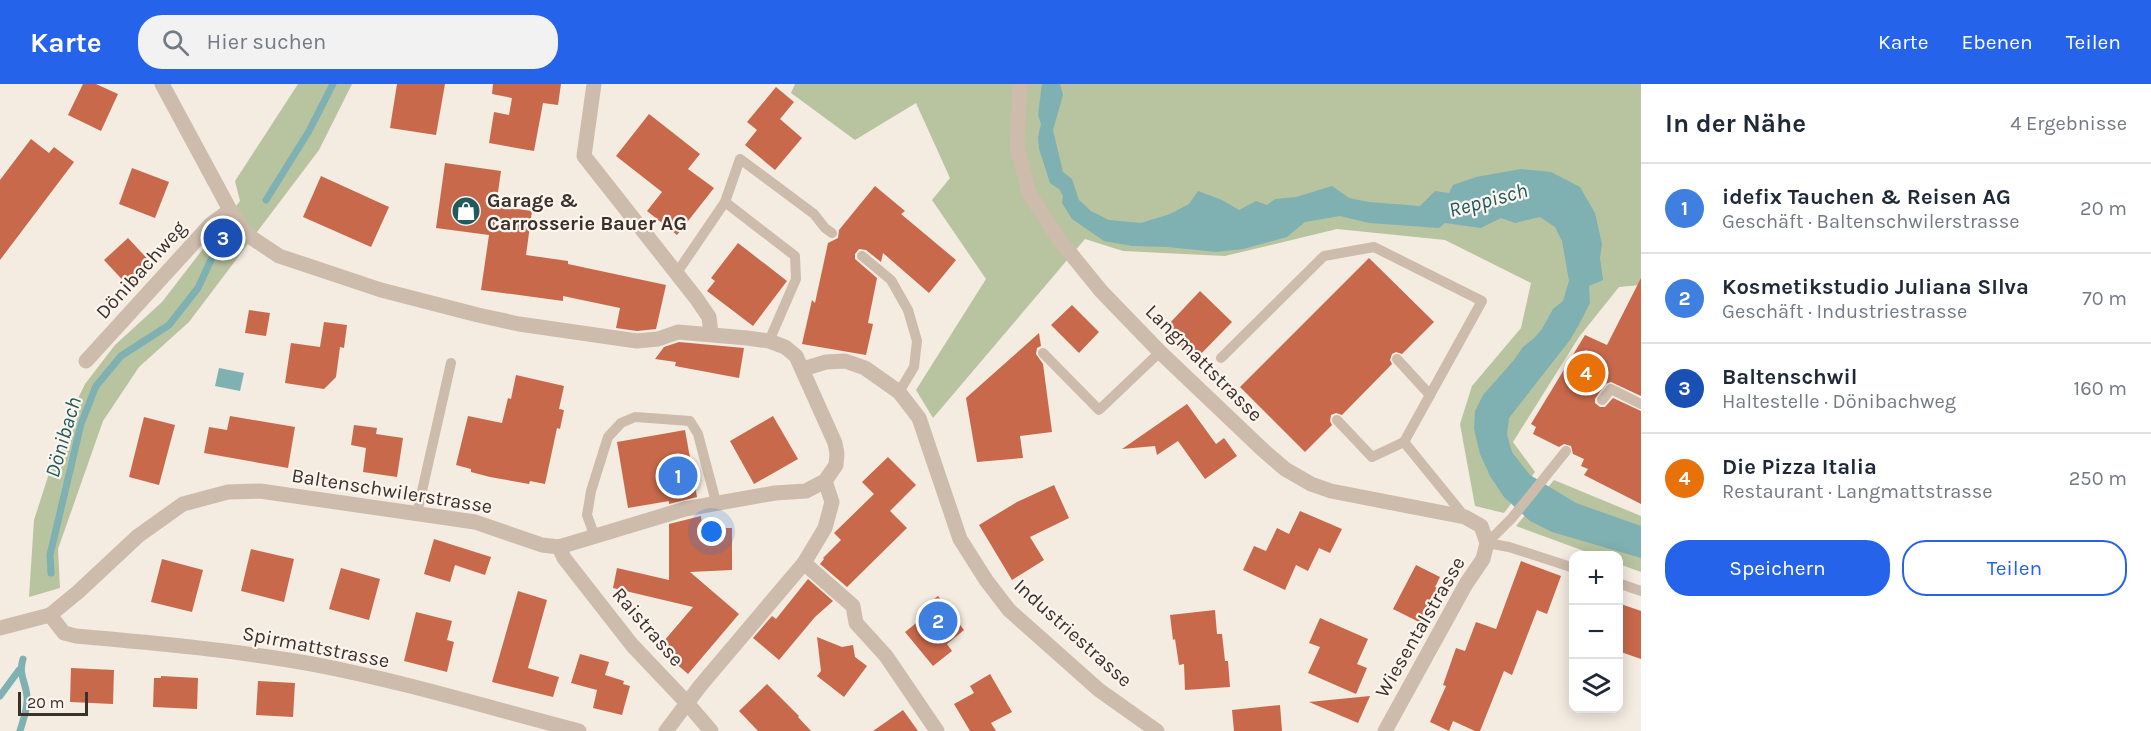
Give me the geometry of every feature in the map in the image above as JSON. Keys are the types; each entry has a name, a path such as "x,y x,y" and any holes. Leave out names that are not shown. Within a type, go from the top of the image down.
{"street":[{"path":"162,84 240,226 252,238 279,256 381,290 519,324 637,341 658,339 678,332 711,334 769,341 784,347 796,356 835,443 837,454 836,465 825,481 832,502 825,528 804,563 666,731"},
{"path":"594,84 584,156 709,317 711,334"},
{"name":"Langmattstrasse","path":"1020,84 1017,147 1029,193 1053,231 1101,291 1161,352 1285,469 1332,492 1466,518"},
{"name":"Dönibachweg","path":"86,361 210,225 230,210"},
{"name":"Industriestrasse","path":"803,369 826,362 845,361 865,368 899,392 919,418 960,539 986,580 1009,609 1099,690 1157,731"},
{"name":"Baltenschwilerstrasse","path":"0,628 50,615 138,536 183,504 228,492 260,491 475,522 542,545 559,547 685,509 775,493 806,491 825,481"},
{"path":"1466,518 1481,526 1487,543"},
{"name":"Wiesentalstrasse","path":"1385,731 1466,584 1483,559 1487,543"},
{"name":"Raistrasse","path":"559,547 564,558 632,645 711,731"},
{"path":"804,563 853,606 856,623 886,656 937,731"},
{"name":"Spirmattstrasse","path":"50,615 64,633 76,636 204,648 313,664 378,678 579,731"}],"lane":[{"path":"676,274 725,202 740,159 814,214 832,233"},
{"path":"725,202 795,256 796,279 769,341"},
{"path":"1221,358 1324,256 1374,247 1482,301 1404,442 1372,457 1337,420"},
{"path":"862,256 891,280 908,310 917,341 914,367 899,392"},
{"path":"1043,353 1099,410 1161,352"},
{"path":"1397,359 1430,394"},
{"path":"417,513 452,363"},
{"path":"1602,400 1611,389 1641,404"},
{"path":"595,537 587,515 591,491 608,437 621,423 635,417 690,422 698,434 716,502"},
{"path":"1404,442 1466,518"},
{"path":"1487,543 1512,518 1566,451"},
{"path":"1487,543 1509,547 1569,566"},
{"path":"1623,585 1641,591"}],"green space":[{"path":"298,84 352,84 319,150 189,322 139,367 103,421 58,549 60,588 29,597 34,520 64,427 85,384 115,345 162,302 240,201 235,181"},
{"path":"795,84 1641,84 1641,285 1619,287 1579,337 1513,442 1535,472 1504,513 1475,506 1460,424 1472,386 1521,328 1531,283 1445,240 1337,229 1225,256 1123,251 1085,239 933,418 916,390 986,279 932,200 950,178 916,103 855,140 791,93"},
{"path":"1554,480 1641,516 1641,572 1623,565 1623,551 1584,551 1516,526"}],"water":[{"name":"Reppisch","path":"1042,84 1060,84 1063,95 1053,130 1063,172 1072,179 1079,200 1091,211 1109,220 1141,223 1170,214 1189,204 1198,191 1222,200 1239,210 1256,201 1267,205 1275,199 1296,197 1332,186 1349,198 1420,206 1435,191 1449,193 1453,185 1476,177 1521,169 1551,172 1580,187 1595,213 1602,244 1600,258 1603,280 1589,286 1590,303 1582,319 1570,340 1509,418 1507,434 1512,452 1530,475 1576,503 1641,526 1641,558 1552,532 1530,521 1504,497 1490,476 1480,454 1474,429 1475,411 1483,395 1523,347 1542,329 1553,309 1563,301 1569,281 1562,241 1555,227 1540,217 1515,223 1501,218 1481,228 1445,223 1439,228 1369,223 1340,216 1305,222 1287,237 1243,249 1216,252 1132,246 1104,241 1072,219 1062,203 1063,196 1059,189 1050,183 1039,149 1038,137 1041,124 1038,115"},
{"path":"219,368 244,373 240,391 215,386"}],"building":[{"path":"83,84 96,84 118,94 101,131 68,115"},
{"path":"397,84 445,84 436,135 390,128"},
{"path":"493,84 561,84 558,105 543,103 534,151 489,143 494,112 509,115 512,98 492,94"},
{"path":"776,87 794,102 780,119 802,138 775,170 745,145 757,130 747,122"},
{"path":"649,114 700,154 688,169 714,188 677,235 647,211 662,192 616,156"},
{"path":"31,139 49,153 54,147 74,162 0,260 0,180"},
{"path":"445,163 501,171 496,206 532,211 526,255 568,261 568,264 666,285 656,329 637,331 616,328 620,308 563,296 563,301 481,290 489,235 436,228"},
{"path":"132,168 169,182 155,218 119,204"},
{"path":"321,176 389,207 371,247 303,217"},
{"path":"875,186 905,211 901,214 956,260 929,293 883,253 881,262 866,250 859,249 855,254 855,259 877,278 868,323 873,324 866,355 802,344 812,300 815,303 828,243 838,238 839,230"},
{"path":"128,238 154,266 130,288 104,260"},
{"path":"738,243 787,281 753,326 707,291 715,281 711,278"},
{"path":"1369,258 1434,322 1402,354 1396,352 1392,354 1390,360 1392,364 1342,415 1336,413 1331,415 1332,425 1305,452 1240,387"},
{"path":"1641,278 1641,396 1611,382 1605,384 1595,399 1595,403 1600,407 1605,407 1613,398 1641,411 1641,504 1584,475 1588,469 1581,466 1584,459 1573,454 1571,446 1564,444 1559,447 1533,434 1536,427 1531,424 1585,335 1607,345"},
{"path":"1200,291 1232,322 1195,360 1175,341 1180,337 1168,325"},
{"path":"1072,305 1099,332 1079,353 1051,325"},
{"path":"249,310 270,313 266,336 245,333"},
{"path":"324,322 347,325 344,348 340,347 336,377 324,389 285,383 291,343 320,347"},
{"path":"1039,333 1041,346 1037,348 1036,354 1043,364 1052,432 1020,436 1023,458 977,462 966,398"},
{"path":"679,342 744,348 739,378 675,366 676,362 655,359 664,347"},
{"path":"516,375 564,386 559,409 564,410 560,429 557,428 545,484 530,481 529,484 490,477 456,465 468,416 502,423 508,398 511,399"},
{"path":"1187,404 1216,444 1224,438 1237,456 1205,479 1178,441 1157,455 1155,446 1122,449"},
{"path":"230,416 295,427 288,468 204,453 209,427 227,430"},
{"path":"773,416 798,459 754,484 730,441"},
{"path":"144,417 175,425 159,485 129,477"},
{"path":"354,425 377,428 376,434 403,438 397,477 363,472 366,448 351,445"},
{"path":"685,430 697,497 669,504 669,501 628,508 617,442"},
{"path":"888,457 916,485 890,511 907,528 847,587 820,564 841,540 834,533 874,494 862,482"},
{"path":"1054,485 1069,518 1030,537 1044,560 1012,580 979,525 1017,502"},
{"path":"1300,511 1342,529 1330,553 1319,548 1308,571 1296,565 1285,590 1243,570 1254,546 1266,551 1277,528 1289,534"},
{"path":"701,516 702,528 732,528 732,570 690,572 739,614 688,674 658,648 693,607 613,588 617,568 669,580 669,524"},
{"path":"434,539 491,557 485,575 455,565 450,582 424,574"},
{"path":"251,549 294,559 284,602 241,591"},
{"path":"162,559 203,570 192,612 151,602"},
{"path":"1521,561 1561,576 1547,614 1537,610 1512,675 1504,671 1480,731 1453,721 1449,731 1430,722 1446,686 1443,685 1456,648 1465,651 1476,622 1496,629"},
{"path":"1416,565 1440,577 1435,587 1438,588 1421,623 1393,609"},
{"path":"341,568 380,579 369,620 329,609"},
{"path":"808,579 833,601 815,617 779,660 753,638 772,616 776,619"},
{"path":"518,591 547,600 528,668 559,677 553,697 492,682"},
{"path":"938,596 964,630 947,644 952,651 933,666 905,632 925,616 920,610"},
{"path":"1623,605 1641,611 1641,659 1623,653"},
{"path":"1215,610 1217,634 1222,634 1225,661 1228,661 1230,687 1185,690 1184,664 1179,665 1170,615"},
{"path":"416,612 452,621 447,640 454,642 447,672 404,661"},
{"path":"1320,618 1368,639 1357,664 1367,668 1356,694 1308,673 1320,647 1309,643"},
{"path":"817,637 842,647 853,645 855,657 867,666 844,697 817,676 821,671"},
{"path":"580,654 609,662 605,675 624,681 623,684 630,686 622,715 593,708 597,690 571,683"},
{"path":"71,668 114,670 113,704 70,702"},
{"path":"990,674 1012,712 991,723 996,731 970,731 954,704 974,693 970,686"},
{"path":"161,676 198,678 197,709 153,707 154,678 161,678"},
{"path":"258,681 295,683 293,717 256,715"},
{"path":"767,684 811,731 758,731 739,711"},
{"path":"1370,696 1358,723 1309,702"},
{"path":"1280,705 1282,731 1234,731 1232,710"},
{"path":"903,710 918,731 873,731"}],"waterway":[{"name":"Dönibach","path":"266,200 309,131 333,84"},
{"name":"Dönibach","path":"51,573 50,555 81,424 96,386 121,356 169,325 198,288 215,251"},
{"name":"Dönibach","path":"20,731 27,701 21,670 23,659"},
{"path":"0,696 19,670"}],"place":[{"name":"Garage & Carrosserie Bauer AG","path":"466,211"},
{"name":"Baltenschwil","path":"223,238"},
{"name":"Die Pizza Italia","path":"1586,373"},
{"name":"idefix Tauchen & Reisen AG","path":"678,476"},
{"name":"Kosmetikstudio Juliana SIlva","path":"938,621"}]}
